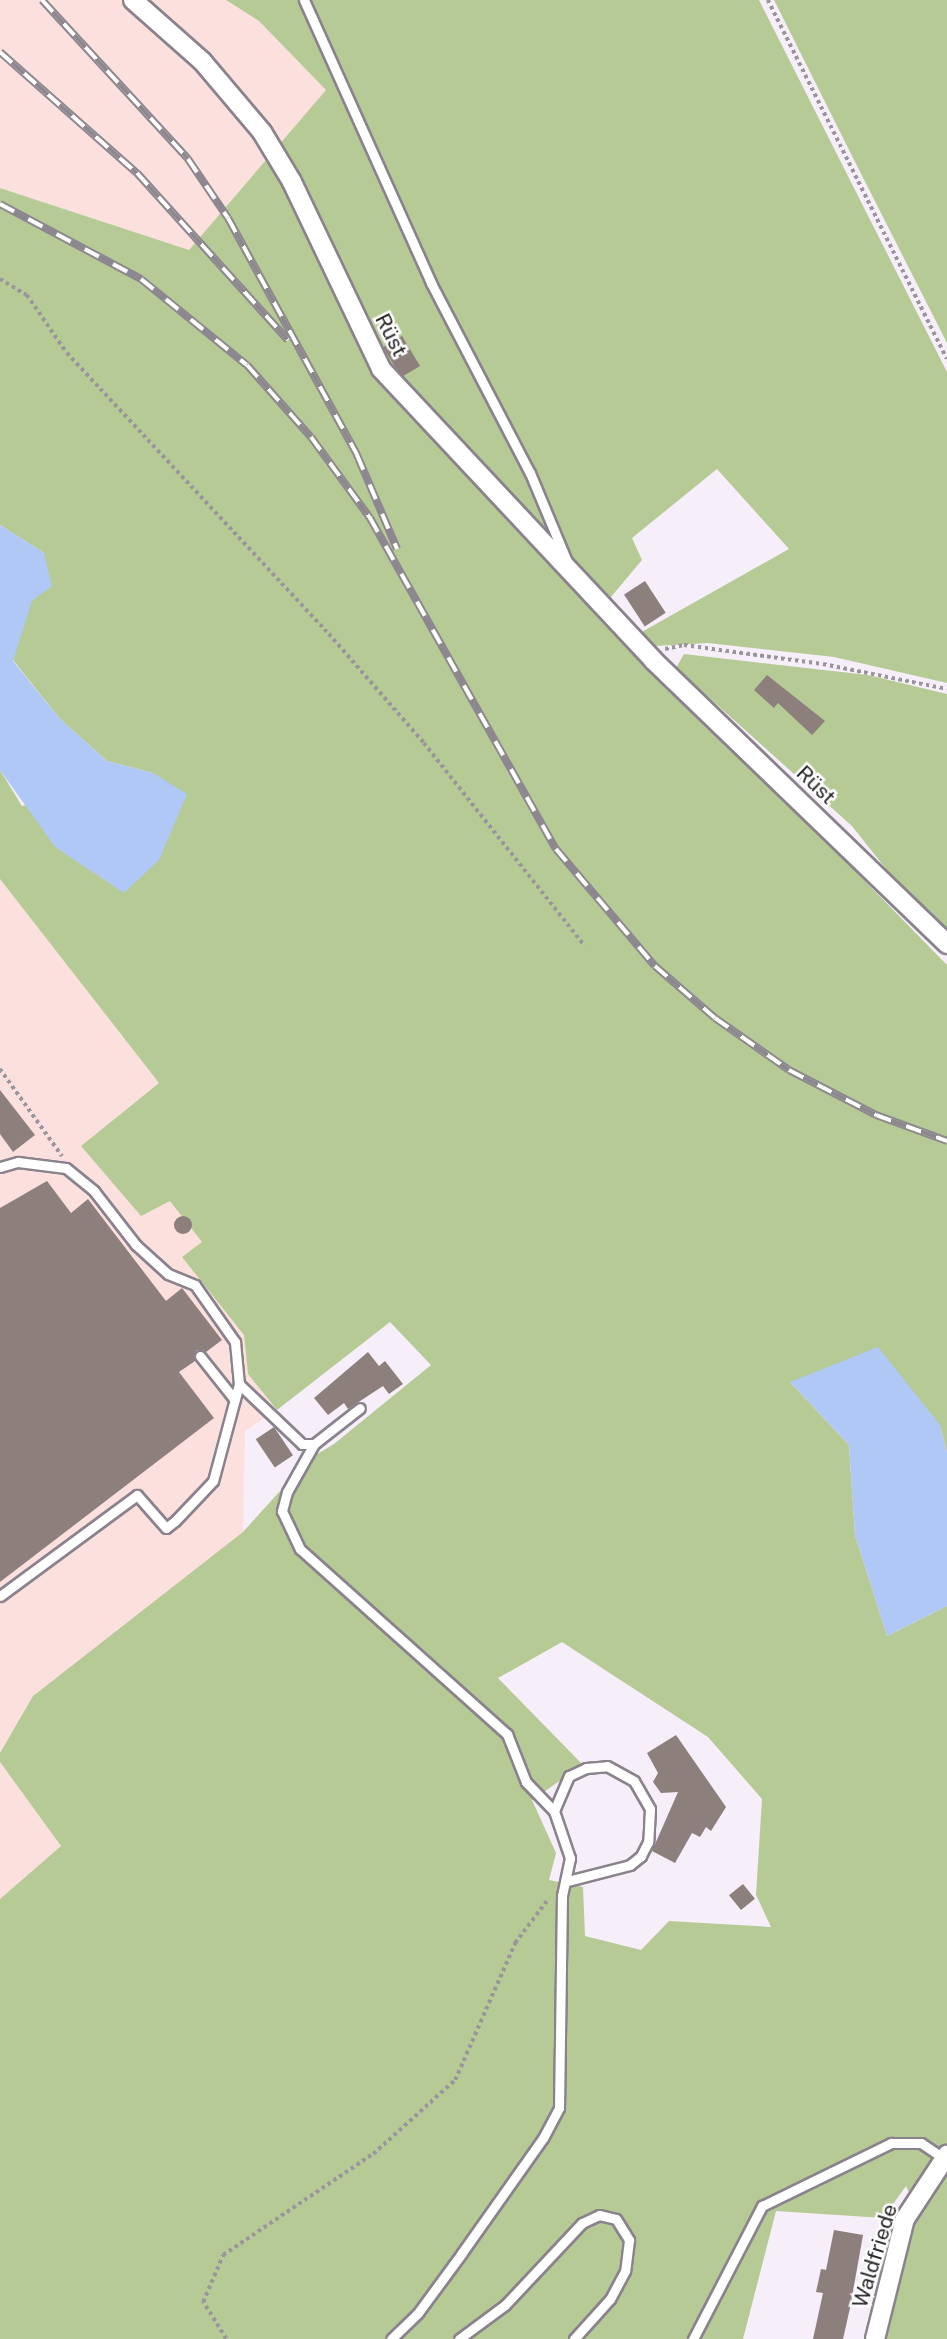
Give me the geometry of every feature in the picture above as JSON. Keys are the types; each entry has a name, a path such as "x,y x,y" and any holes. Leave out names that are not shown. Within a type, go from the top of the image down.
{"street":[{"name":"Rüst","path":"133,0 202,61 262,132 292,182 381,369 572,573 605,604 653,660 947,944"},
{"name":"Waldfriede","path":"875,2339 905,2220 945,2156"}],"lane":[{"path":"304,0 431,283 530,472 572,573"},
{"path":"0,1167 28,1162 66,1168 94,1191 136,1245 169,1274 195,1285 235,1342 239,1384 214,1481 175,1521 166,1528 137,1496 0,1596"},
{"path":"200,1356 235,1400"},
{"path":"239,1384 302,1444 314,1444"},
{"path":"360,1408 314,1444 287,1492 282,1511 300,1549 507,1734 526,1782 554,1811 567,1847 569,1871 561,1918 559,2108 543,2138 469,2243 418,2312 391,2339"},
{"path":"554,1811 569,1776 586,1768 607,1766 634,1781 650,1809 648,1842 630,1866 567,1881"},
{"path":"693,2339 762,2206 891,2143 921,2143 945,2156"},
{"path":"459,2339 505,2305 582,2223 598,2215 616,2219 629,2240 625,2271 610,2299 574,2339"}],"path":[{"path":"768,0 947,359"},
{"path":"0,279 27,295 67,352 329,634 424,743 585,946"},
{"path":"653,660 663,650 684,645 824,664 947,689"},
{"path":"0,1069 60,1151 66,1168"},
{"path":"226,2339 203,2302 223,2255 373,2154 455,2080 515,1944 569,1871"}],"shaded area":[{"path":"0,0 226,0 259,21 326,90 189,250 0,188"},
{"path":"0,879 159,1083 81,1146 170,1200 203,1243 182,1257 244,1335 248,1374 277,1410 245,1431 243,1532 33,1696 0,1753"},
{"path":"0,1762 61,1846 0,1899"}],"green space":[{"path":"226,0 759,0 947,372 947,683 834,657 708,643 655,646 640,633 789,549 717,469 632,538 642,560 600,610 947,965 947,1453 940,1425 790,1382 849,1445 855,1535 887,1636 947,1606 947,2339 886,2339 916,2209 906,2186 883,2218 776,2211 743,2339 0,2339 0,1899 61,1846 0,1762 0,1753 33,1696 243,1532 309,1459 334,1444 431,1365 390,1322 277,1410 248,1374 244,1335 182,1257 202,1242 170,1201 141,1216 81,1146 159,1083 0,879 0,770 22,806 153,773 107,761 60,719 13,660 44,553 0,525 0,188 189,250 326,90 259,21","holes":["562,1642 708,1737 762,1799 756,1895 771,1927 669,1921 641,1950 585,1936 583,1887 549,1880 556,1853 532,1800 583,1765 498,1678"]},
{"path":"774,0 947,0 947,343 851,154"},
{"path":"684,654 868,675 947,694 947,946 852,826 676,668"}],"water":[{"path":"0,525 44,553 52,586 32,601 13,661 60,719 107,761 153,773 187,794 159,860 124,893 55,847 0,770"},
{"path":"878,1347 940,1425 947,1453 947,1606 887,1636 855,1535 849,1445 790,1382"}],"building":[{"path":"402,336 420,366 401,377 383,347"},
{"path":"645,581 666,613 645,626 624,595"},
{"path":"767,675 825,721 812,735 778,703 774,708 754,690"},
{"path":"0,1090 35,1135 13,1152 0,1134"},
{"path":"47,1181 71,1213 88,1199 166,1301 182,1288 222,1340 206,1352 196,1350 195,1361 179,1372 214,1418 0,1582 0,1208"},
{"path":"179,1216 187,1216 192,1225 190,1232 179,1234 174,1229 174,1221"},
{"path":"368,1352 379,1366 385,1361 403,1384 389,1394 383,1386 348,1409 344,1403 328,1415 314,1398"},
{"path":"274,1427 293,1455 275,1467 256,1439"},
{"path":"676,1735 726,1807 711,1831 706,1827 700,1837 692,1833 675,1863 652,1851 678,1792 661,1793 653,1782 658,1773 647,1753"},
{"path":"743,1884 755,1899 741,1910 729,1895"},
{"path":"834,2230 863,2235 850,2308 843,2339 813,2339 823,2293 816,2292 821,2269 826,2270"}],"railway":[{"path":"42,0 188,159 228,218 357,455 397,549"},
{"path":"0,52 137,173 288,340"},
{"path":"0,204 141,279 247,365 311,437 370,518 556,849 655,966 715,1018 789,1070 876,1115 947,1141"}]}
